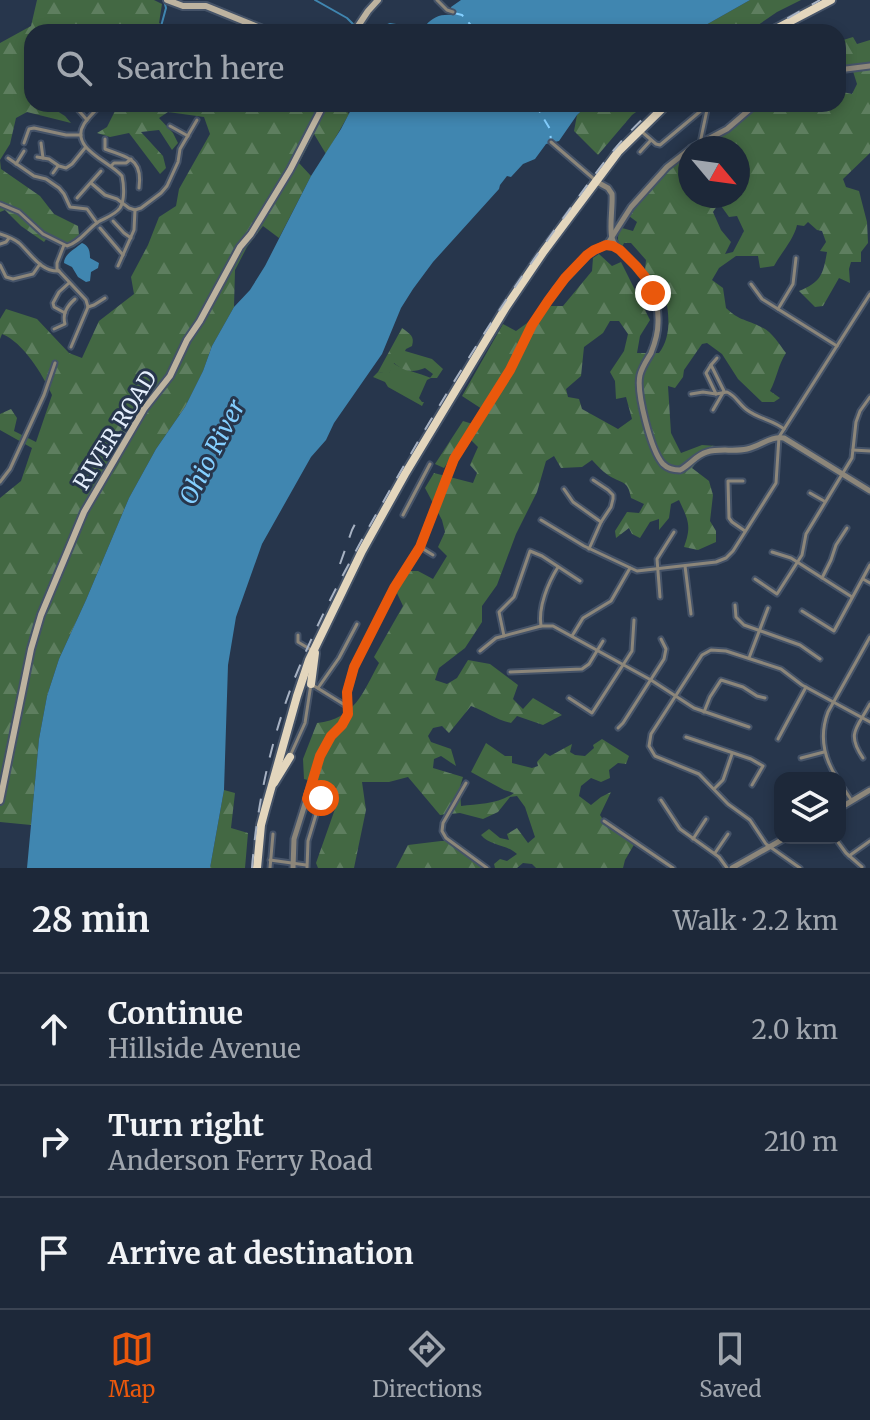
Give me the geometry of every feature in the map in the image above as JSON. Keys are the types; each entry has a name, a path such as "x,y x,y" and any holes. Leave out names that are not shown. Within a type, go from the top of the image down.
{"main road":[{"path":"167,0 183,6 206,6 250,24"},
{"path":"359,24 378,0"},
{"path":"785,24 831,0"},
{"name":"RIVER ROAD","path":"0,801 31,649 41,615 84,512 144,409 170,376 187,340 240,247 290,170 320,112"},
{"path":"257,868 261,825 300,684 362,551 501,315 577,206 587,200 618,152 658,112"},
{"path":"313,651 316,656 313,686"},
{"path":"271,787 290,757"}],"street":[{"path":"437,0 453,12"},
{"path":"846,69 870,66"},
{"path":"80,112 87,120"},
{"path":"0,204 17,211 43,234 64,245 74,244 97,223 115,213 122,203 123,178 85,148 81,135 82,128 94,112"},
{"path":"639,129 657,145 699,112"},
{"path":"702,136 707,112"},
{"path":"714,136 747,112"},
{"path":"91,183 105,195 135,210 141,208 165,189 177,165 179,152 197,120"},
{"path":"170,126 188,136"},
{"path":"24,143 26,136 31,136 29,129 34,128 81,135"},
{"path":"105,139 105,149 131,159 140,169 139,188"},
{"path":"640,152 651,140"},
{"path":"551,142 608,188 612,194 615,229"},
{"path":"41,143 43,158"},
{"path":"37,157 52,160 62,168 68,167 85,148"},
{"path":"16,164 24,151"},
{"path":"20,157 22,168"},
{"path":"8,158 59,188 67,204 73,208 87,209 97,223"},
{"path":"293,866 294,839 320,756 348,714 348,686 358,659 394,588 420,547 454,459 510,370 532,325 565,278 591,252 606,245 631,207 678,158"},
{"path":"111,166 131,159"},
{"path":"53,173 58,166"},
{"path":"77,198 101,171"},
{"path":"118,266 135,228 135,210"},
{"path":"113,221 131,238"},
{"path":"100,228 123,255"},
{"path":"0,234 19,243 29,256 51,271 59,271"},
{"path":"0,244 9,238"},
{"path":"612,238 645,277 657,306 656,336 639,381 646,427 663,464 680,470 705,453 748,449 772,437 779,437 870,491"},
{"path":"64,245 57,263 59,271 86,300 88,307 71,347"},
{"path":"606,245 620,250"},
{"path":"778,309 793,284 796,258"},
{"path":"0,265 6,277 13,279 33,274 40,264"},
{"path":"65,313 54,307 53,303 69,283"},
{"path":"751,284 760,297 837,346"},
{"path":"541,520 589,549 640,571 722,560 731,553 777,481 779,437 870,294"},
{"path":"88,307 105,298"},
{"path":"54,329 65,324 65,313 75,299"},
{"path":"716,394 706,373 717,358"},
{"path":"0,482 10,469 55,363"},
{"path":"711,365 724,391 734,395 749,412 784,429"},
{"path":"691,394 724,391"},
{"path":"713,410 724,391"},
{"path":"755,579 777,594 798,562 806,534 852,458 856,422 870,397"},
{"path":"853,450 870,451"},
{"path":"403,515 430,464"},
{"path":"589,549 613,504 613,495 593,480"},
{"path":"743,481 728,481 729,516 745,531"},
{"path":"564,489 573,502 601,522"},
{"path":"810,493 825,502"},
{"path":"822,578 847,528"},
{"path":"660,597 658,556 674,532"},
{"path":"420,547 433,555"},
{"path":"504,636 499,612 514,597 530,551 580,581"},
{"path":"772,552 789,557 853,597"},
{"path":"802,611 834,631 870,565"},
{"path":"685,566 691,614"},
{"path":"541,626 541,610 558,567"},
{"path":"572,636 583,618 611,601 630,568"},
{"path":"863,579 870,583"},
{"path":"735,605 736,615 744,625 800,645 820,659"},
{"path":"749,658 768,608"},
{"path":"569,698 592,713 632,648 634,620"},
{"path":"280,755 290,757 305,723 313,686 339,658 357,624"},
{"path":"480,651 490,641 504,636 553,626 704,712 749,727"},
{"path":"298,635 298,642 313,651"},
{"path":"833,772 824,752 824,725 870,637"},
{"path":"618,728 666,655 661,639"},
{"path":"510,672 582,669 589,664 603,641"},
{"path":"800,868 769,847 750,820 728,804 695,771 660,759 650,749 651,734 706,651 715,649 784,671 806,687 870,722"},
{"path":"704,712 721,680 765,698"},
{"path":"300,684 313,686 348,707"},
{"path":"778,739 806,687"},
{"path":"863,758 853,740 870,704"},
{"path":"686,737 763,766 752,785"},
{"path":"801,758 824,752"},
{"path":"714,789 723,780 732,753"},
{"path":"466,783 444,821 442,833 487,868"},
{"path":"846,804 870,790"},
{"path":"846,792 852,801"},
{"path":"270,860 307,866 308,841 321,798"},
{"path":"661,800 680,829 715,853 730,868 774,844"},
{"path":"693,839 706,819"},
{"path":"604,821 673,868"},
{"path":"270,868 273,834"},
{"path":"715,853 728,834"},
{"path":"849,856 870,841"},
{"path":"840,844 862,867"}],"green space":[{"path":"37,0 154,0 162,4 159,23 31,24"},
{"path":"750,0 801,0 760,24 708,24"},
{"path":"24,30 24,112 27,112 16,118 10,144 0,160 0,43"},
{"path":"853,37 857,44 870,40 870,153 843,179 846,187 859,191 867,222 868,243 861,252 861,262 851,262 850,283 839,278 823,306 815,307 799,291 820,277 827,252 820,251 826,242 822,231 808,222 804,226 797,225 774,266 760,268 758,256 736,256 719,268 712,280 723,288 726,308 768,331 786,353 770,391 780,398 774,402 762,402 738,379 722,354 707,343 702,344 675,388 668,386 671,433 681,453 702,445 716,446 708,449 692,468 709,481 713,495 710,521 716,531 716,542 698,550 684,547 688,523 679,500 671,504 669,518 659,530 659,519 650,522 640,538 632,534 629,528 616,538 615,531 627,512 639,513 644,504 631,498 626,485 592,460 582,467 561,468 554,456 546,461 537,492 516,534 497,585 482,606 482,622 465,648 439,668 435,680 447,684 457,678 468,660 490,664 518,685 513,699 523,709 533,698 562,715 543,725 517,716 511,723 471,706 449,733 442,726 433,728 428,736 431,742 451,749 456,766 441,756 434,759 433,768 463,777 461,806 495,801 514,793 471,772 486,743 505,756 512,756 512,763 532,768 538,766 537,762 545,753 550,756 572,744 570,752 585,756 602,739 629,756 626,764 618,763 609,770 610,778 601,782 591,778 581,786 579,796 591,805 611,792 600,815 635,843 623,868 536,868 523,863 517,868 495,868 494,864 500,859 507,861 517,854 481,835 489,829 500,838 509,840 507,834 517,828 528,843 535,837 525,807 517,796 510,797 498,812 483,819 460,813 440,815 408,777 389,782 362,782 366,810 354,868 318,868 316,863 335,809 336,787 304,779 303,759 317,723 349,710 368,684 379,663 374,657 403,606 396,591 408,571 418,571 433,579 447,556 438,547 445,532 442,520 425,488 434,473 473,483 477,473 470,465 478,447 466,435 444,468 435,464 463,421 479,426 482,409 462,396 503,324 516,331 551,306 563,306 592,271 593,258 599,254 612,266 621,262 650,320 640,336 637,353 659,353 668,332 665,294 656,291 645,270 646,260 631,243 624,243 622,247 618,240 622,228 633,231 637,222 629,216 641,198 678,162 678,208 716,208 713,212 721,230 731,242 725,254 733,252 744,231 737,216 729,217 723,208 750,208 750,136 722,136 750,112 846,112 846,93 852,94 857,84 851,65 846,66 846,39","holes":["610,321 619,321 628,334 624,351 610,372 615,381 616,399 626,397 632,419 618,429 582,409 579,399 568,397 566,389 581,376 584,347 603,333"]},
{"path":"27,112 59,112 71,123"},
{"path":"114,112 168,112 159,118 178,143 172,150 159,130 141,132 163,156 166,168 160,174 129,133 110,137 97,133 107,127"},
{"path":"168,112 349,114 326,154 314,134 299,163 311,176 279,238 263,226 235,270 234,307 212,346 185,407 156,449 129,498 59,659 47,696 39,739 31,825 0,822 0,498 21,481 32,448 0,430 0,414 11,409 17,418 14,431 36,442 52,395 25,352 10,338 2,334 0,339 0,319 6,309 37,319 69,353 82,358 99,321 134,294 131,277 159,217 176,206 179,189 210,134 204,117"},
{"path":"580,112 636,112 598,155 574,131"},
{"path":"0,160 1,169 40,196 54,214 78,226 79,235 68,244 50,234 44,242 5,210 0,212"},
{"path":"402,328 413,340 412,346 405,351 432,359 443,369 437,378 430,378 433,374 425,368 409,371 394,363 389,374 378,372"},
{"path":"393,363 431,378 427,380 419,398 424,402 422,406 373,377 378,372 389,373"},
{"path":"224,790 235,793 231,828 248,833 245,868 210,868"},
{"path":"451,841 487,868 396,868 408,845"}],"water":[{"path":"461,0 750,0 708,24 427,24 438,17 452,15 451,7"},
{"name":"Ohio River","path":"350,112 580,112 559,141 546,144 535,159 523,164 511,177 507,176 413,289 401,308 382,354 334,423 326,440 311,457 262,544 236,617 228,665 224,790 210,868 27,868 39,739 47,696 59,659 129,498 156,449 185,407 212,346 234,307 250,290 265,266 311,176"},
{"path":"82,243 89,249 90,258 99,263 98,268 91,272 90,281 86,282 64,263 68,254"}],"waterway":[{"path":"162,24 166,8 164,0"},
{"path":"315,0 353,24"}],"ferry route":[{"path":"454,13 462,15 470,24"},
{"path":"540,112 550,129 551,142"}],"railway":[{"path":"777,24 820,0"},
{"path":"252,868 266,775 284,707 313,635 350,562 430,422 514,289 606,160 651,112"},
{"path":"340,564 359,516"}],"route":[{"path":"321,798 320,801 307,799 320,756 348,714 347,692 354,667 394,588 420,547 454,459 510,370 532,325 565,278 587,255 606,245 620,250 636,266 653,293"}]}
